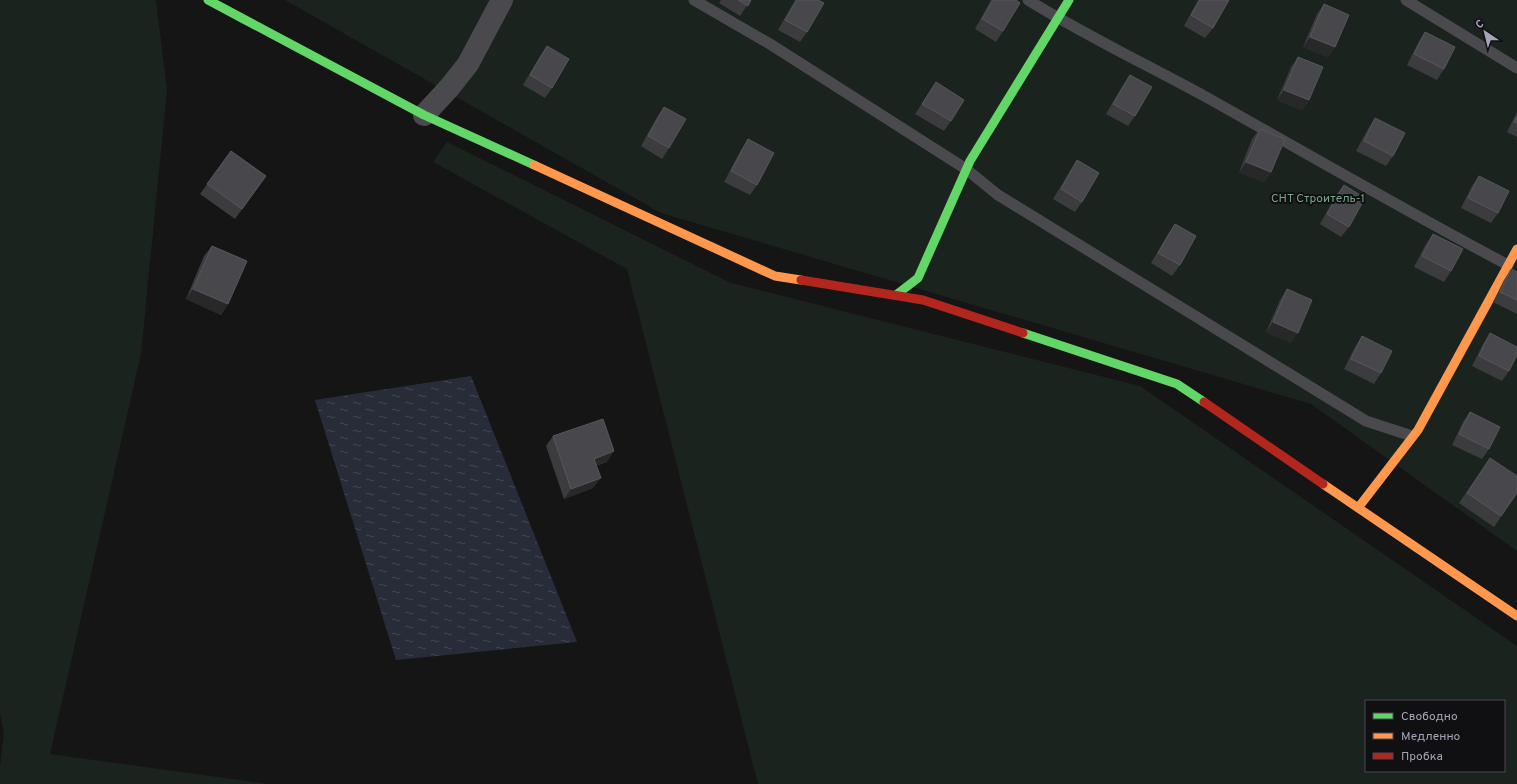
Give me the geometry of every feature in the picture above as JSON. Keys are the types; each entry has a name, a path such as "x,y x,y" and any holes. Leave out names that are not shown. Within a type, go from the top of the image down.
{"street":[{"path":"208,0 424,115 774,276 923,300 1177,384 1517,616"},
{"path":"424,115 449,88 468,64 502,0"},
{"path":"896,296 918,278 966,169 1069,0"},
{"path":"1358,508 1421,423 1517,249"}],"lane":[{"path":"694,0 777,48 966,169 998,195 1366,420 1412,436"},
{"path":"1028,0 1058,19 1204,97 1437,228 1508,265"},
{"path":"1406,0 1517,68"}],"green space":[{"path":"0,0 156,0 167,90 141,354 50,754 269,784 0,784 0,767 4,733 0,713"},
{"name":"СНТ Строитель-1","path":"285,0 1517,0 1517,551 1311,404 661,213"},
{"path":"447,142 731,283 1140,386 1517,646 1517,784 758,784 627,269 433,162"}],"water":[{"path":"471,376 577,642 396,660 315,400"}],"building":[{"path":"738,0 751,0 748,6"},
{"path":"797,0 818,0 824,3 807,32 785,20"},
{"path":"993,0 1016,0 1020,3 1003,31 982,19"},
{"path":"1200,0 1229,0 1213,28 1191,15"},
{"path":"1324,4 1349,15 1335,47 1310,37"},
{"path":"1425,32 1455,47 1444,69 1414,54"},
{"path":"547,46 569,59 552,88 530,75"},
{"path":"1298,57 1323,67 1309,100 1284,90"},
{"path":"1130,75 1152,87 1135,116 1113,104"},
{"path":"936,82 964,100 951,121 922,104"},
{"path":"664,107 686,119 669,148 648,136"},
{"path":"1517,116 1517,123 1514,122"},
{"path":"1375,118 1405,133 1393,156 1364,141"},
{"path":"1260,129 1285,139 1271,172 1246,162"},
{"path":"748,139 774,153 757,185 731,171"},
{"path":"231,151 266,176 242,209 207,184"},
{"path":"1077,160 1099,173 1082,202 1061,189"},
{"path":"1479,176 1509,191 1498,213 1468,198"},
{"path":"1344,185 1365,198 1349,227 1327,214"},
{"path":"1175,224 1196,236 1180,265 1158,253"},
{"path":"1433,234 1463,249 1451,271 1422,256"},
{"path":"212,246 247,261 228,304 193,289"},
{"path":"1511,269 1517,272 1517,300 1500,292"},
{"path":"1287,289 1312,300 1298,333 1273,322"},
{"path":"1490,333 1517,347 1517,355 1509,371 1479,356"},
{"path":"1362,336 1392,351 1381,373 1351,359"},
{"path":"1470,412 1500,427 1489,449 1459,434"},
{"path":"603,419 614,451 594,459 601,478 571,489 553,436"},
{"path":"1490,458 1517,476 1517,493 1501,516 1467,493"}],"traffic: fast":[{"path":"208,0 424,115 534,165"},
{"path":"896,295 918,278 970,161 1069,0"},
{"path":"1023,333 1177,384 1204,402"}],"traffic: slow":[{"path":"534,165 775,276 801,280"},
{"path":"1358,508 1418,430 1517,249"},
{"path":"1323,484 1517,616"}],"traffic: jam":[{"path":"801,280 923,300 1023,333"},
{"path":"1204,402 1323,484"}]}
